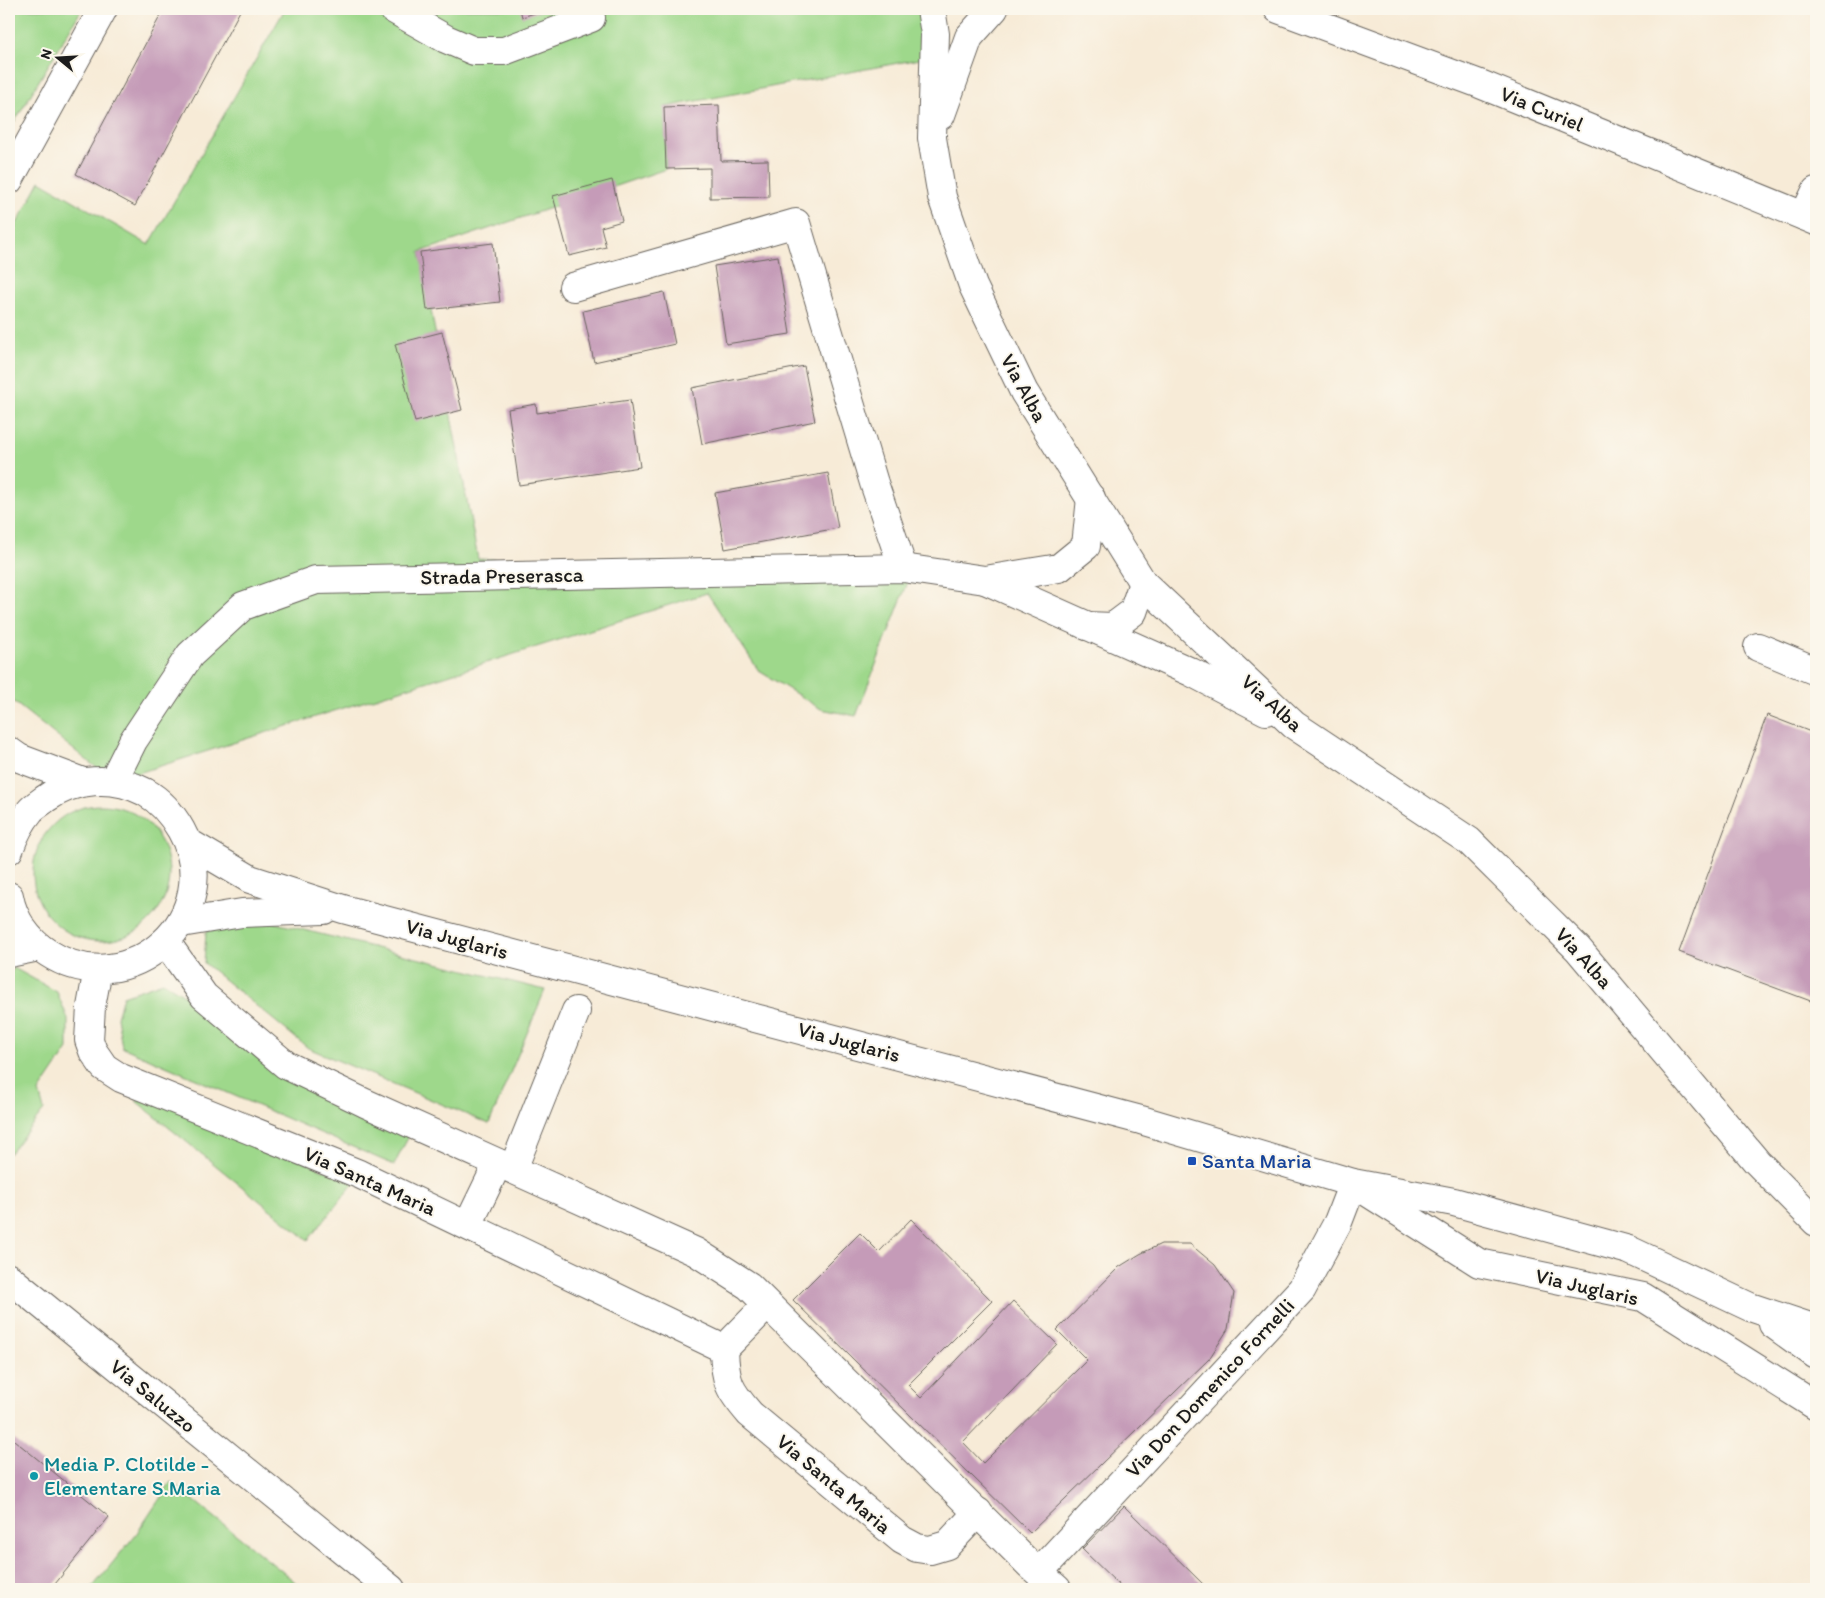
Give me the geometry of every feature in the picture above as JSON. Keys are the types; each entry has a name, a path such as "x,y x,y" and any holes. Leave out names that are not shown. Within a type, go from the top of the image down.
{"street":[{"path":"9,180 103,9"},
{"path":"393,9 446,39 474,51 504,51 591,18"},
{"name":"Via Alba","path":"931,9 935,34 932,138 942,197 973,286 1024,392 1143,583 1294,726 1469,841 1578,949 1758,1162 1816,1222"},
{"name":"Via Alba","path":"932,138 969,37 994,9"},
{"name":"Via Curiel","path":"1278,9 1480,84 1810,218 1816,191"},
{"path":"574,287 796,224 874,483 903,568"},
{"name":"Strada Preserasca","path":"985,580 1059,568 1086,546 1091,498"},
{"name":"Strada Preserasca","path":"113,781 133,741 190,656 244,606 316,580 903,568 985,580 1191,672 1294,726"},
{"name":"Strada Preserasca","path":"1086,626 1113,627 1133,612 1143,583"},
{"path":"1758,647 1816,671"},
{"path":"9,751 19,758 83,782"},
{"path":"9,896 10,904 21,927 39,947 59,960 80,968 122,967 147,957 174,932 192,895 194,868 189,842 173,814 154,797 135,787 113,781 83,782 58,790 32,809 11,831"},
{"name":"Via Juglaris","path":"189,842 250,879 343,909 1141,1120 1353,1183 1454,1202 1629,1250 1750,1307 1816,1329"},
{"name":"Via Juglaris","path":"174,932 242,913 343,909"},
{"path":"174,932 204,996 286,1064 365,1103 696,1252 749,1286 1048,1581"},
{"path":"9,954 39,947"},
{"name":"Via Santa Maria","path":"98,969 91,1007 89,1040 93,1051 104,1067 121,1078 358,1174 468,1225 724,1350 727,1382 735,1397 750,1414 902,1540 917,1548 930,1550 948,1545 978,1512"},
{"path":"468,1225 505,1166 576,1011"},
{"name":"Via Alba","path":"1758,1162 1816,1195"},
{"name":"Via Juglaris","path":"1353,1183 1479,1264 1643,1297 1816,1406"},
{"name":"Via Don Domenico Fornelli","path":"1048,1581 1302,1289 1338,1222 1353,1183"},
{"name":"Via Saluzzo","path":"9,1278 391,1589"},
{"path":"724,1350 767,1305"},
{"name":"Via Juglaris","path":"1750,1307 1816,1355"}],"green space":[{"path":"9,9 82,9 9,131"},
{"path":"285,9 929,9 935,56 665,107 666,169 420,252 478,559 913,569 856,716 821,709 759,671 707,593 113,781 9,698 9,238 40,181 149,245"},
{"path":"101,805 127,810 139,816 149,825 158,835 164,847 169,873 164,899 158,911 149,921 139,930 127,936 101,941 75,936 63,930 53,921 44,911 38,899 33,873 38,847 44,835 53,825 63,816 75,810"},
{"path":"252,917 545,990 489,1124 308,1048 204,963 206,932"},
{"path":"14,968 57,992 68,1019 68,1049 39,1092 44,1110 9,1154 9,976"},
{"path":"163,982 411,1132 394,1165 122,1047 117,1017 123,996"},
{"path":"149,1094 354,1183 308,1240 136,1101"},
{"path":"171,1482 304,1589 91,1589 137,1533"}],"building":[{"path":"164,9 241,9 135,206 76,174"},
{"path":"520,9 547,9 522,17"},
{"path":"719,105 721,161 768,160 769,197 710,198 710,168 666,169 664,107"},
{"path":"612,180 622,221 601,227 606,247 569,256 553,196"},
{"path":"493,243 500,302 427,310 420,252"},
{"path":"778,256 790,334 726,344 714,266"},
{"path":"664,292 675,344 594,362 583,311"},
{"path":"442,332 462,410 415,422 395,344"},
{"path":"804,366 815,421 702,444 692,388"},
{"path":"630,400 640,467 519,485 508,409 536,404 537,413"},
{"path":"828,473 838,528 725,549 715,493"},
{"path":"1767,715 1816,734 1816,1003 1679,952"},
{"path":"911,1219 992,1301 908,1385 921,1398 1013,1301 1057,1344 963,1442 983,1463 1087,1360 1057,1330 1119,1267 1161,1244 1190,1244 1215,1265 1234,1293 1228,1329 1209,1359 1030,1533 793,1300 860,1233 879,1252"},
{"name":"Media P. Clotilde - Elementare S.Maria","path":"9,1436 109,1517 51,1589 12,1589 9,1587"},
{"path":"1124,1506 1208,1589 1123,1589 1082,1549"}],"place":[{"name":"Santa Maria","path":"1192,1161"},
{"name":"Media P. Clotilde - Elementare S.Maria","path":"34,1476"}]}
